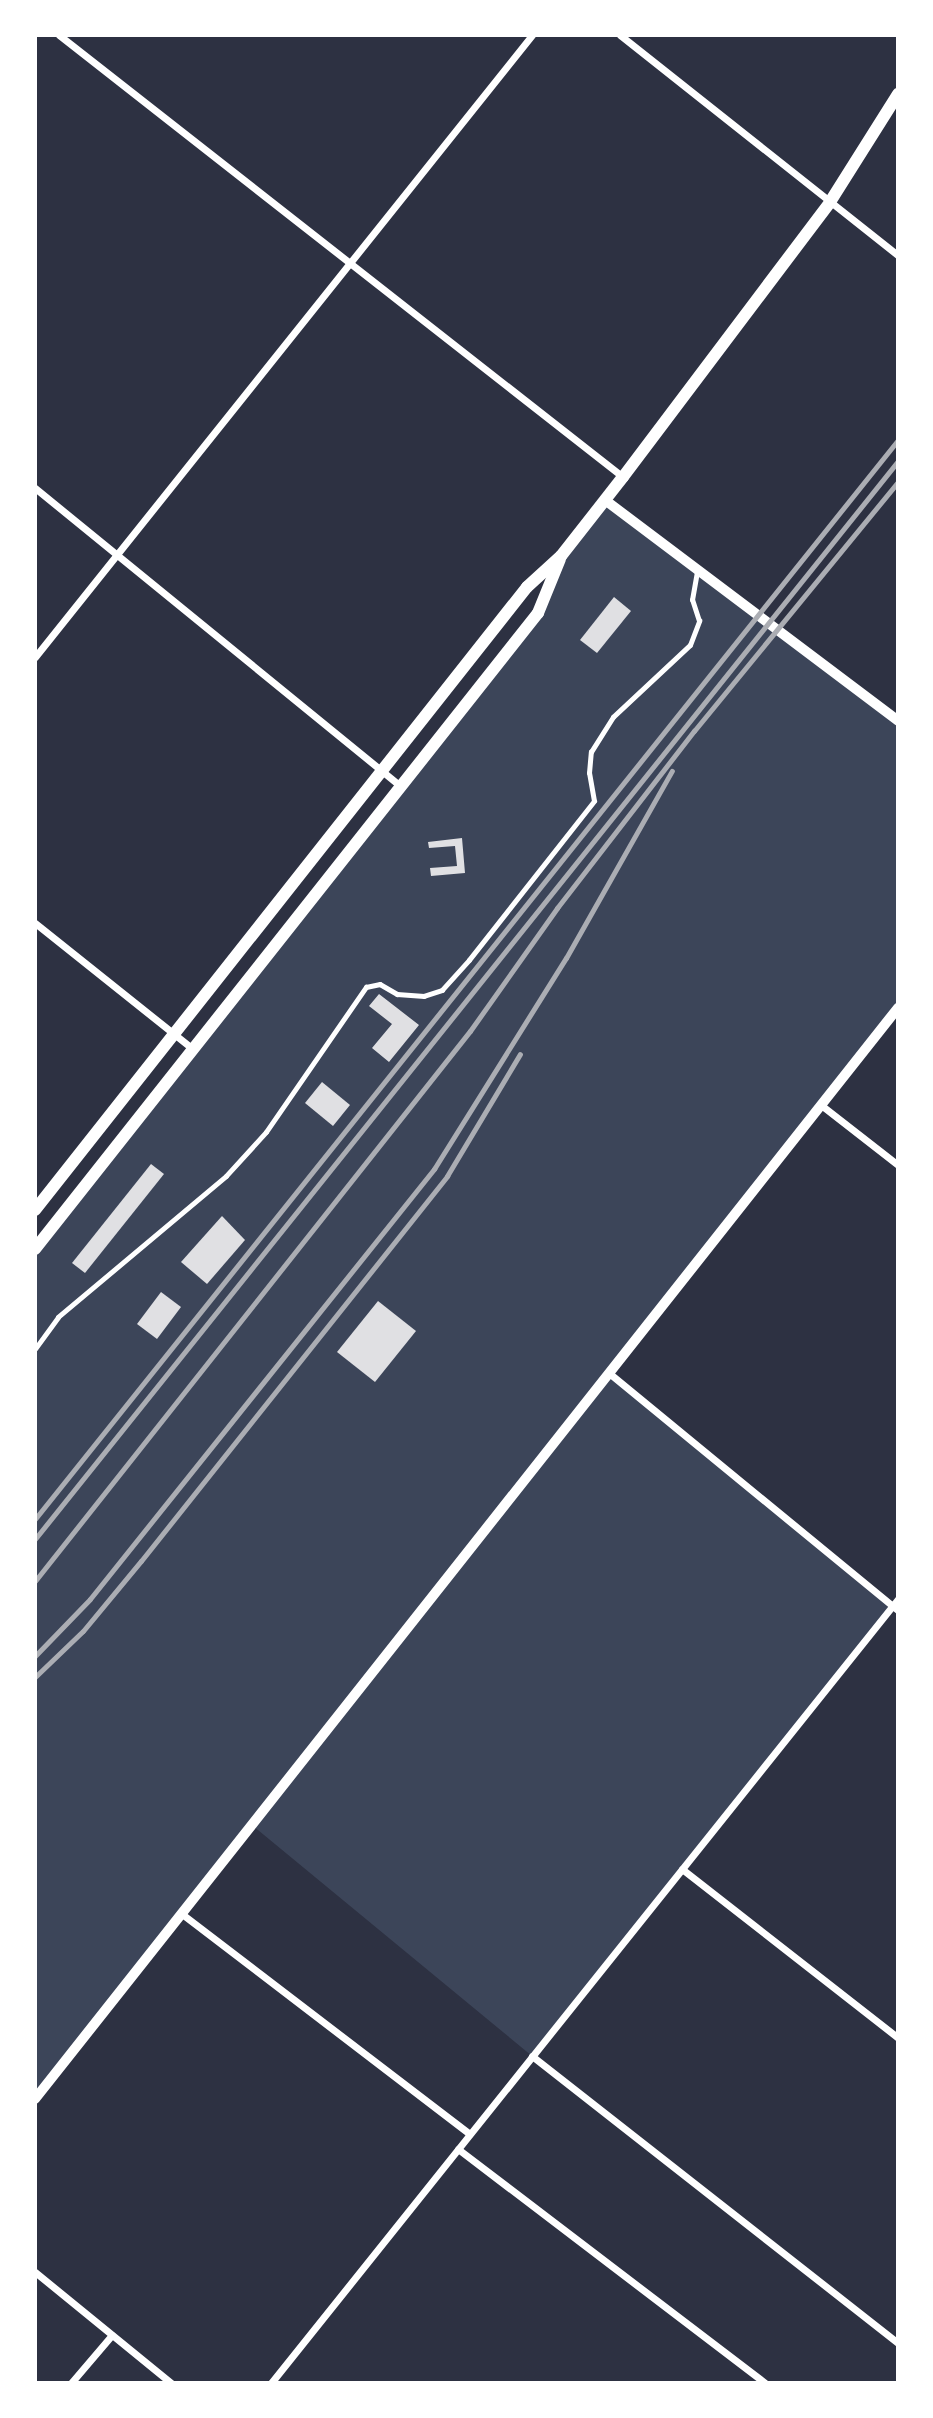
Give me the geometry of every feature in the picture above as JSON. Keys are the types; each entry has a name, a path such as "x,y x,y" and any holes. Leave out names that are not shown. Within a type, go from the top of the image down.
{"main road":[{"path":"35,1210 527,587 561,556 623,477 830,202 898,94"},
{"path":"35,1249 538,613 561,556"}],"street":[{"path":"59,35 623,477"},
{"path":"35,657 348,261 532,35"},
{"path":"620,35 898,255"},
{"path":"35,488 401,787"},
{"path":"605,500 898,721"},
{"path":"35,923 193,1049"},
{"path":"35,2099 898,1008"},
{"path":"821,1105 898,1165"},
{"path":"609,1373 895,1608"},
{"path":"271,2383 682,1869 895,1608 898,1599"},
{"path":"682,1869 898,2038"},
{"path":"182,1914 470,2134"},
{"path":"532,2056 898,2343"},
{"path":"458,2149 765,2383"},
{"path":"35,2272 172,2383"},
{"path":"71,2383 112,2335"}],"lane":[{"path":"35,1349 58,1317 202,1199 234,1167 266,1132 366,987 380,984 397,994 424,996 442,990 469,960 594,801 589,773 591,752 613,717 690,645 699,621 692,600 697,569"}],"shaded area":[{"path":"605,500 898,721 898,1008 609,1373 892,1606 532,2056 252,1825 35,2099 35,1249 538,613 561,556"}],"building":[{"path":"614,597 631,611 597,653 580,640"},
{"path":"462,838 465,873 431,876 430,868 457,866 455,846 429,848 428,842"},
{"path":"379,994 419,1025 389,1062 372,1048 392,1024 369,1006"},
{"path":"322,1082 350,1105 333,1126 305,1103"},
{"path":"151,1164 164,1174 85,1273 72,1263"},
{"path":"222,1216 245,1240 207,1284 181,1262"},
{"path":"161,1292 181,1307 157,1339 137,1324"},
{"path":"378,1301 416,1331 375,1382 337,1352"}],"railway":[{"path":"35,1519 898,440"},
{"path":"35,1539 898,461"},
{"path":"35,1581 470,1031 557,908 694,731 898,482"},
{"path":"35,1656 90,1599 434,1169 566,958 672,771"},
{"path":"35,1677 83,1631 141,1561 447,1176 520,1054"}]}
